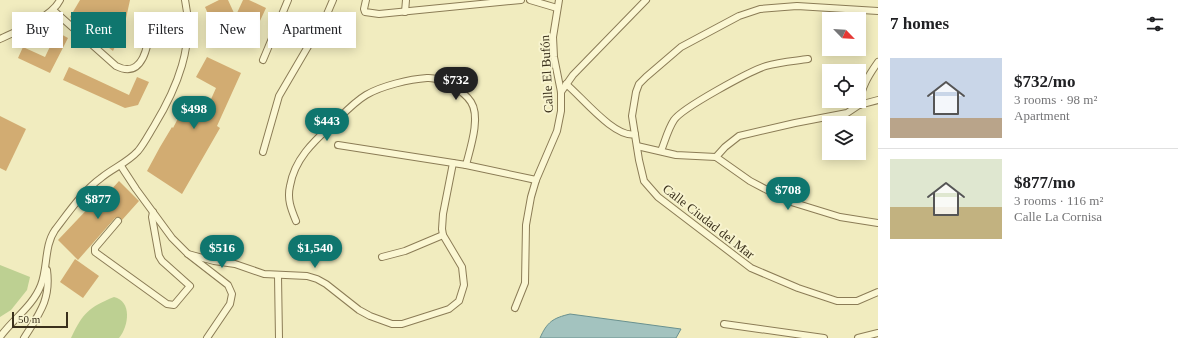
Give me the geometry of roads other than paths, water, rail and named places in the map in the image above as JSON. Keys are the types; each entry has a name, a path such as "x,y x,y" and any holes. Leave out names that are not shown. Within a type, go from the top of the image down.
{"street":[{"path":"0,39 27,26 53,10 60,0"},
{"path":"24,338 46,301 49,283 46,268 46,256 49,242 54,231 100,178 121,166 138,151 173,92 183,64 188,36 187,10 184,0"},
{"path":"263,60 288,0"},
{"path":"263,152 279,96 327,14 333,0"},
{"path":"366,0 364,9 369,13 379,14 405,12 464,3 521,0"},
{"path":"405,12 406,0"},
{"path":"530,0 557,8"},
{"name":"Calle El Bufón","path":"515,308 525,283 526,225 536,180 557,131 561,112 561,92 554,58 553,37 559,0"},
{"path":"561,92 566,84 646,0"},
{"name":"Calle Ciudad del Mar","path":"878,11 797,6 760,9 739,16 681,47 660,64 639,84 636,92 632,116 634,134 644,181 658,197 751,268 798,288 838,301 857,301 878,292"},
{"path":"53,10 116,66 125,69 133,69 138,66 142,61 146,48"},
{"path":"661,152 674,120 702,100 747,74 766,66 808,59"},
{"path":"866,80 878,62"},
{"path":"296,221 289,202 290,186 296,166 307,149 351,107 367,95 393,84 429,78 453,86 472,103 474,114 474,131 466,165"},
{"path":"566,84 623,134 634,134"},
{"path":"866,103 878,100"},
{"path":"716,157 725,147 739,136 846,113 854,108"},
{"path":"338,145 466,165 536,180"},
{"path":"637,146 676,155 716,157 750,181 788,201 840,217 878,223"},
{"path":"188,254 214,261 235,264 264,274 278,276 307,276 317,279 326,284 350,304 370,316 392,324 402,324 449,309 459,301 464,285 462,267 443,235 442,228 443,214 453,163"},
{"path":"121,166 172,238 188,254 228,285 232,294 230,304 208,338"},
{"path":"118,221 95,248 95,252 167,304 174,305 190,286 162,262 159,256 152,217 153,212"},
{"path":"382,257 405,251 443,235"},
{"path":"0,337 36,295 46,268"},
{"path":"278,276 279,338"},
{"path":"724,324 824,338"},
{"path":"858,338 878,333"}],"water":[{"path":"570,314 681,329 676,338 540,338 548,324 559,317"}]}
